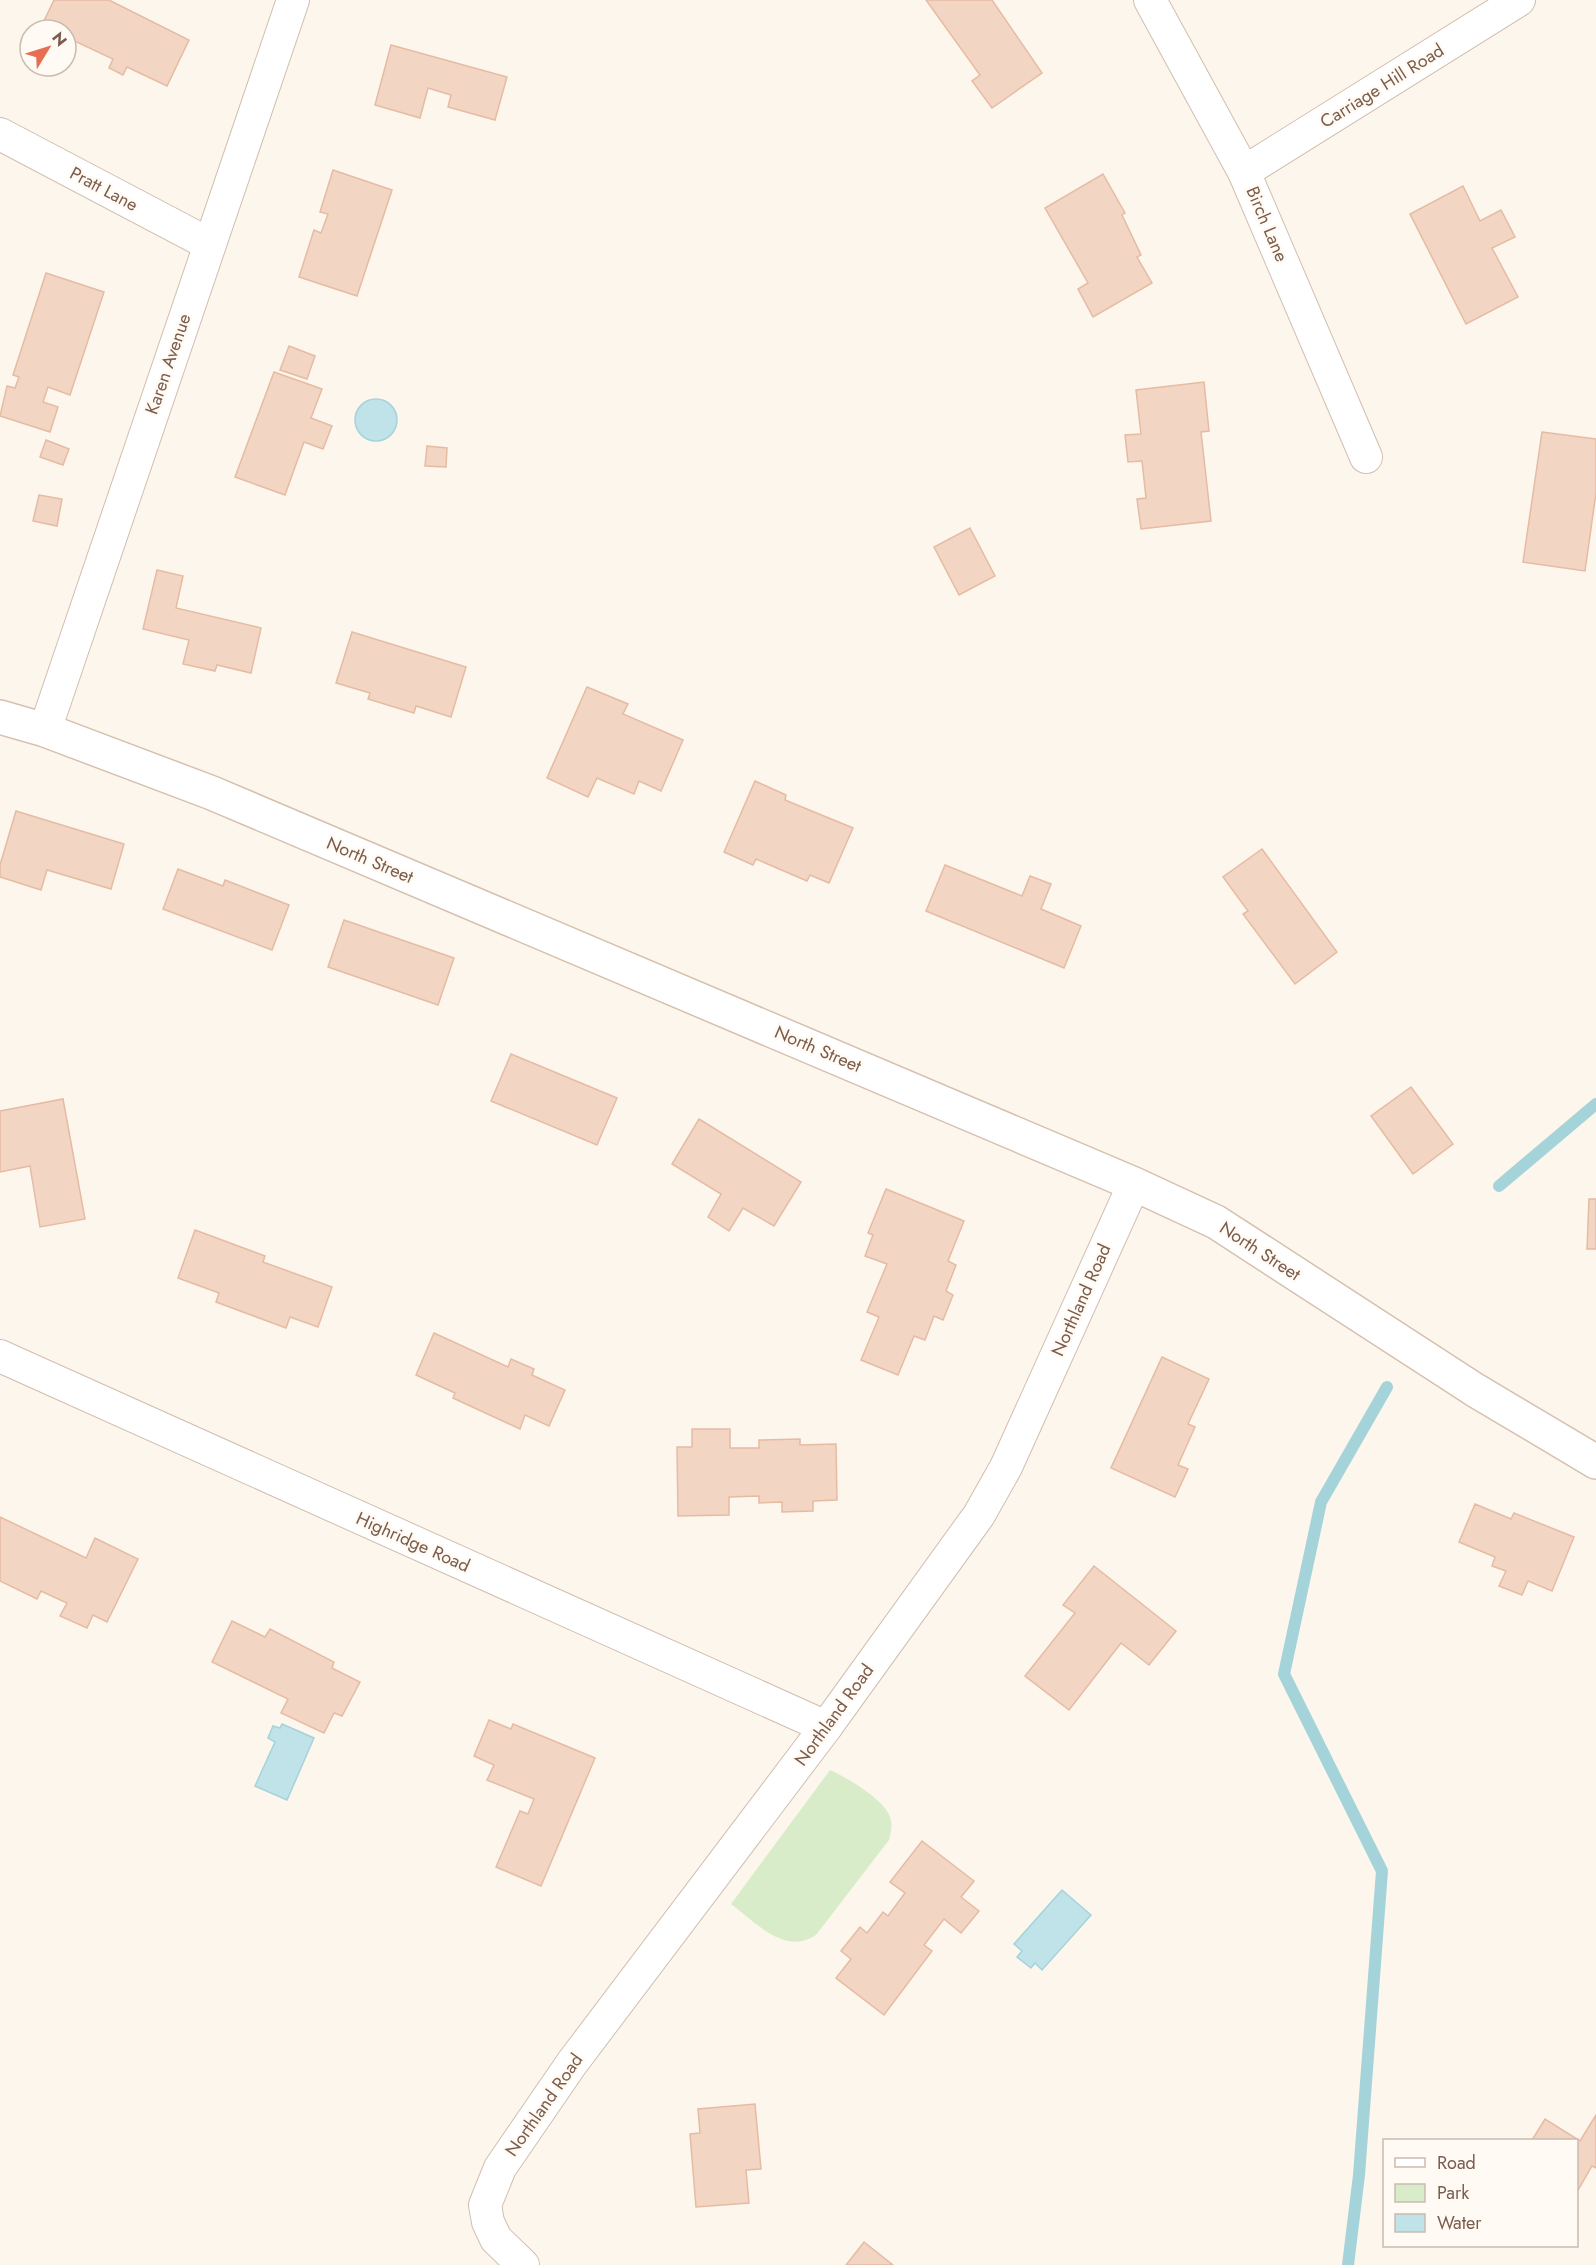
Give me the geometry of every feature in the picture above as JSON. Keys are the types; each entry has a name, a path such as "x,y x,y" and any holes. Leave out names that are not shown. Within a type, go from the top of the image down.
{"street":[{"name":"Karen Avenue","path":"45,730 293,0"},
{"name":"Birch Lane","path":"1150,0 1244,172 1366,457"},
{"name":"Carriage Hill Road","path":"1244,172 1519,0"},
{"name":"Pratt Lane","path":"0,134 209,244"},
{"name":"North Street","path":"0,717 45,730 212,793 1134,1184 1216,1222 1475,1390 1596,1462"},
{"name":"Northland Road","path":"523,2265 496,2239 487,2215 488,2194 500,2168 572,2063 826,1727 971,1527 993,1492 1134,1184"},
{"name":"Highridge Road","path":"0,1356 826,1727"}],"green space":[{"path":"830,1770 881,1803 890,1817 891,1831 889,1840 816,1935 793,1942 771,1934 731,1904"}],"water":[{"path":"376,399 384,400 391,405 396,412 396,428 391,435 384,440 376,441 368,440 361,435 356,428 355,420 356,412 361,405 368,400"},
{"path":"282,1724 314,1738 287,1800 255,1786 275,1742 268,1738 273,1726 280,1728"},
{"path":"1062,1890 1091,1915 1042,1970 1035,1963 1031,1968 1017,1957 1022,1951 1014,1944"}],"building":[{"path":"54,0 109,0 189,40 167,86 127,67 123,75 109,68 113,59 78,43 78,18 45,18"},
{"path":"926,0 992,0 1042,73 992,108 972,81 980,75"},
{"path":"391,45 507,77 495,120 448,107 451,95 428,88 420,118 375,105"},
{"path":"333,170 392,190 357,296 299,277 314,230 321,233 328,214 320,212"},
{"path":"1103,174 1125,213 1122,215 1141,255 1137,257 1152,283 1093,317 1078,289 1088,283 1045,208"},
{"path":"1463,186 1480,221 1501,210 1515,237 1492,248 1518,297 1466,324 1410,214"},
{"path":"46,273 104,292 70,395 48,387 43,402 58,407 50,432 0,416 7,386 15,388 19,377 13,375"},
{"path":"289,346 315,356 307,379 280,370"},
{"path":"274,372 322,389 311,418 332,426 323,449 304,442 285,495 235,477"},
{"path":"1204,382 1209,431 1201,432 1211,521 1141,529 1137,499 1146,498 1142,461 1128,462 1125,435 1141,434 1136,390"},
{"path":"1542,432 1596,439 1596,493 1585,571 1523,562"},
{"path":"46,440 69,449 63,465 40,457"},
{"path":"427,446 447,448 446,467 425,466"},
{"path":"39,495 62,499 57,526 33,521"},
{"path":"970,528 995,576 959,595 934,547"},
{"path":"157,570 183,576 176,608 261,628 251,673 217,665 215,671 183,664 189,640 143,629"},
{"path":"352,632 466,667 451,717 416,706 414,713 368,699 370,693 336,683"},
{"path":"587,687 628,704 623,714 683,740 661,791 639,781 634,794 597,778 588,797 547,778"},
{"path":"755,781 786,795 785,800 853,828 829,883 810,875 807,881 756,859 753,865 724,852"},
{"path":"16,811 124,844 111,889 47,870 41,890 0,877 0,865"},
{"path":"1262,849 1337,952 1295,984 1243,914 1248,911 1223,877"},
{"path":"945,865 1022,896 1030,876 1051,884 1041,909 1081,926 1064,968 926,911"},
{"path":"178,869 223,886 225,880 289,905 272,950 163,909"},
{"path":"344,920 454,958 438,1005 328,967"},
{"path":"511,1054 617,1098 597,1145 491,1101"},
{"path":"1411,1087 1453,1144 1413,1174 1371,1116"},
{"path":"63,1099 85,1219 40,1227 30,1166 0,1172 0,1111"},
{"path":"699,1119 801,1182 774,1226 743,1208 729,1231 708,1217 721,1194 672,1164"},
{"path":"886,1189 964,1221 948,1261 956,1265 946,1291 953,1295 943,1320 934,1316 925,1340 914,1336 898,1375 861,1360 879,1317 867,1312 887,1264 865,1256 873,1235 868,1233"},
{"path":"1589,1199 1596,1199 1596,1249 1587,1249"},
{"path":"195,1230 265,1256 263,1262 332,1287 318,1327 290,1317 286,1328 216,1302 219,1293 178,1278"},
{"path":"434,1333 508,1367 511,1359 534,1369 532,1375 565,1390 549,1426 525,1415 520,1429 453,1398 455,1393 416,1375"},
{"path":"1162,1357 1209,1379 1188,1424 1195,1427 1178,1465 1188,1469 1175,1497 1111,1468"},
{"path":"692,1429 730,1429 730,1448 759,1448 759,1440 800,1439 800,1445 836,1444 837,1500 813,1501 813,1511 782,1512 782,1502 759,1503 759,1496 729,1497 729,1515 678,1516 677,1447 692,1447"},
{"path":"1475,1504 1511,1519 1514,1513 1574,1537 1552,1591 1528,1581 1522,1595 1499,1586 1506,1571 1492,1566 1495,1557 1459,1542"},
{"path":"0,1517 86,1558 95,1538 138,1559 107,1622 93,1615 87,1628 60,1616 67,1603 41,1591 37,1599 0,1581"},
{"path":"1094,1566 1176,1631 1149,1665 1121,1643 1069,1710 1025,1676 1075,1613 1063,1605"},
{"path":"232,1621 265,1637 270,1629 334,1662 332,1668 360,1682 342,1716 334,1713 324,1733 281,1713 288,1699 212,1662"},
{"path":"489,1720 511,1729 513,1724 595,1758 541,1886 496,1867 520,1811 528,1814 534,1799 487,1780 494,1765 474,1756"},
{"path":"922,1841 974,1881 961,1897 979,1911 961,1933 944,1919 924,1945 932,1951 884,2015 836,1978 851,1959 841,1951 860,1927 867,1933 883,1912 888,1916 905,1893 890,1882"},
{"path":"755,2104 761,2169 746,2170 749,2203 696,2207 690,2134 700,2133 698,2109"},
{"path":"1596,2115 1596,2168 1592,2166 1578,2190 1578,2140 1580,2141"},
{"path":"1545,2119 1577,2139 1533,2139"},
{"path":"864,2242 893,2265 846,2265"}],"waterway":[{"path":"1499,1186 1596,1104"},
{"path":"1348,2265 1359,2175 1382,1871 1284,1674 1321,1502 1387,1387"}]}
